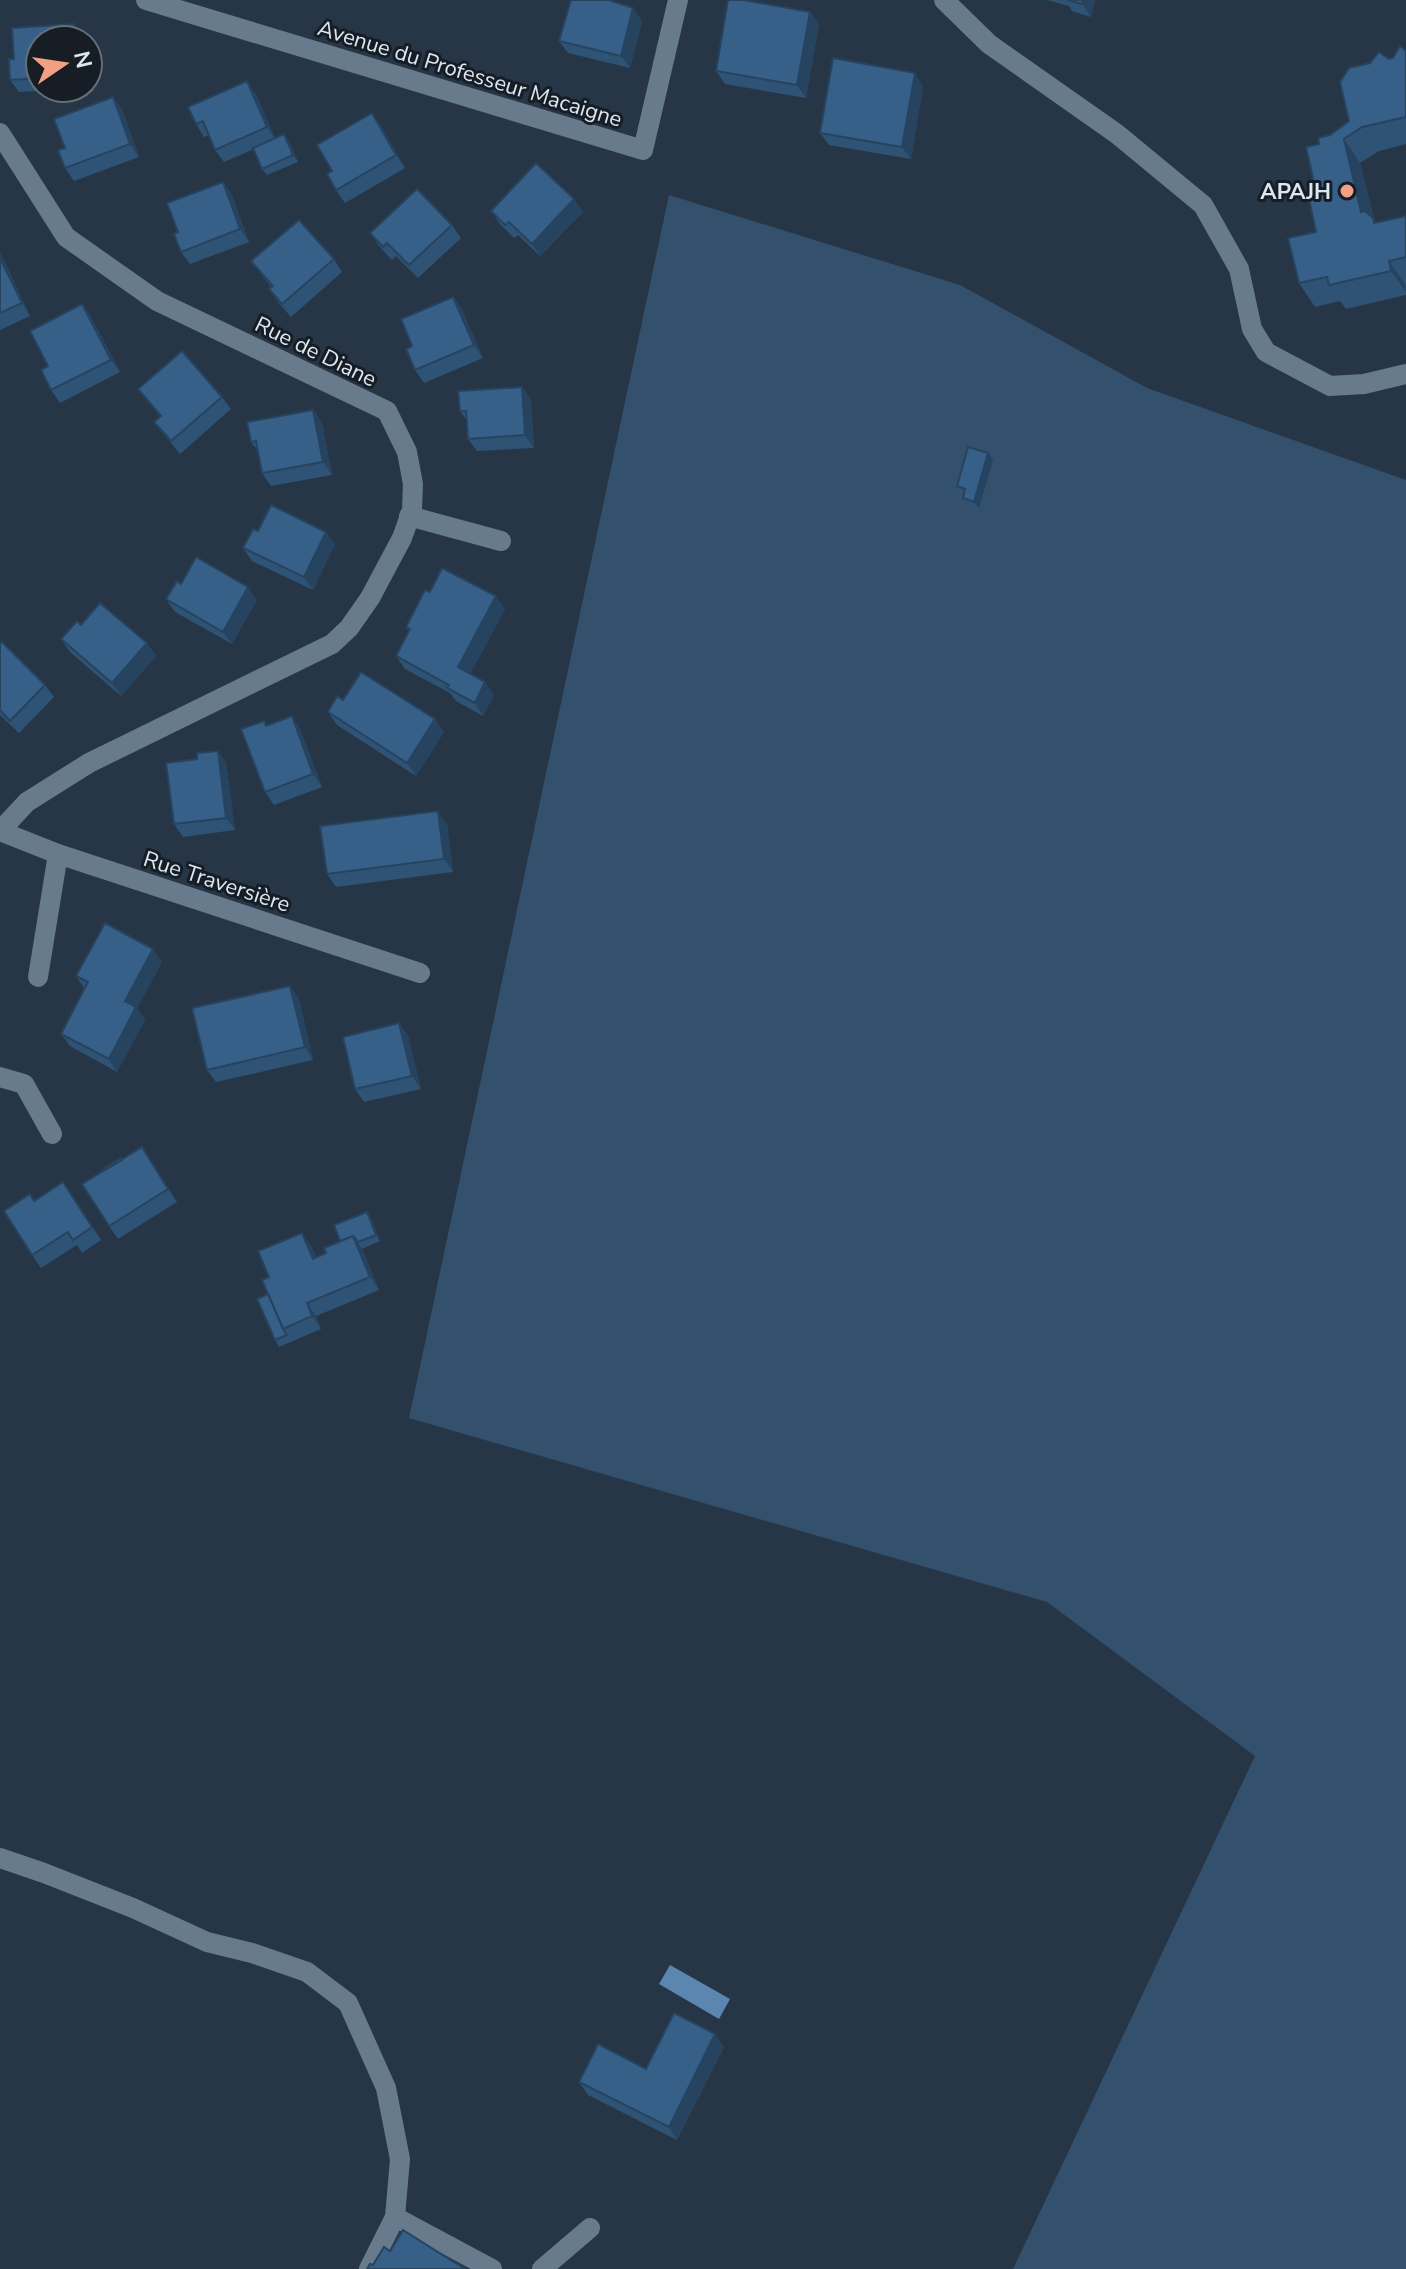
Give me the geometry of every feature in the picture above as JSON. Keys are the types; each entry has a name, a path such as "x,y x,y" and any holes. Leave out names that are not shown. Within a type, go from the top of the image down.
{"street":[{"name":"Avenue du Professeur Macaigne","path":"146,0 643,150 678,0"},
{"path":"944,0 989,44 1117,134 1203,205 1239,269 1252,329 1266,352 1330,386 1364,384 1406,374"},
{"name":"Rue de Diane","path":"0,133 66,237 157,301 387,411 407,452 413,484 409,516 402,538 370,598 349,628 332,644 89,763 27,802 0,831"},
{"path":"409,516 501,541"},
{"name":"Rue Traversière","path":"0,831 58,854 420,973"},
{"path":"38,977 58,854"},
{"path":"0,1077 24,1084 52,1134"},
{"path":"0,1858 133,1908 207,1942 307,1972 348,2003 386,2088 400,2159 395,2217 369,2269"},
{"path":"395,2217 492,2269"},
{"path":"542,2269 590,2228"}],"shaded area":[{"path":"669,195 960,285 1147,388 1406,480 1406,2269 1013,2269 1255,1756 1047,1602 409,1418"},
{"path":"670,1965 730,1999 719,2019 659,1984"}],"building":[{"path":"571,0 609,0 633,8 621,56 559,41"},
{"path":"728,0 810,12 797,85 716,71"},
{"path":"24,27 24,79 10,80 9,59 14,59 12,28"},
{"path":"1400,46 1406,51 1406,117 1362,127 1344,139 1361,212 1365,211 1374,223 1406,216 1406,257 1389,261 1391,271 1329,285 1327,277 1299,283 1288,238 1316,232 1307,189 1315,187 1306,147 1319,144 1318,138 1330,135 1349,121 1340,82 1349,68 1370,63 1379,52 1389,59 1393,58"},
{"path":"833,58 915,73 902,147 820,133"},
{"path":"247,81 267,127 215,150 203,121 196,124 188,107"},
{"path":"113,97 130,144 65,168 58,150 65,148 54,119 94,104 104,104 104,100"},
{"path":"372,113 396,155 336,190 327,174 332,171 317,145"},
{"path":"284,134 293,155 262,169 253,148"},
{"path":"536,163 574,199 532,244 509,222 505,225 491,211"},
{"path":"223,182 240,229 181,252 174,234 178,232 167,203"},
{"path":"417,189 452,225 409,265 387,243 383,247 370,233"},
{"path":"299,220 334,259 282,304 269,289 273,286 251,261"},
{"path":"0,258 22,303 0,313"},
{"path":"453,297 474,345 415,370 406,349 412,346 401,319"},
{"path":"82,304 111,360 51,390 41,370 48,366 30,331"},
{"path":"182,351 222,397 171,441 154,422 161,416 138,389"},
{"path":"522,387 525,435 468,439 466,411 460,411 458,391"},
{"path":"313,410 323,462 262,473 256,441 251,442 247,422"},
{"path":"968,447 988,453 974,502 963,498 965,489 957,486"},
{"path":"271,505 326,532 304,577 243,548 253,529 258,531"},
{"path":"196,557 248,587 223,632 166,599 177,581 181,584"},
{"path":"442,568 496,596 458,667 485,682 475,703 396,656 410,629 406,627 425,590 430,592"},
{"path":"100,603 147,643 112,683 61,639 77,621 81,625"},
{"path":"2,642 45,685 10,721 0,710"},
{"path":"361,672 435,719 407,763 328,712 337,696 343,700"},
{"path":"292,716 313,774 265,792 241,729 264,721 266,726"},
{"path":"218,751 226,818 174,824 166,763 197,759 197,753"},
{"path":"438,811 444,859 327,874 320,826"},
{"path":"105,923 153,949 125,1001 136,1007 109,1059 61,1034 88,982 76,976"},
{"path":"290,986 305,1047 207,1070 192,1008"},
{"path":"399,1023 412,1076 355,1089 343,1037"},
{"path":"142,1147 168,1189 109,1226 82,1184"},
{"path":"63,1182 92,1227 73,1240 68,1232 32,1255 4,1211 30,1194 34,1201"},
{"path":"367,1212 376,1235 358,1242 353,1236 340,1241 334,1225"},
{"path":"302,1233 313,1259 326,1253 324,1248 353,1236 370,1277 307,1303 312,1316 283,1329 262,1280 269,1277 258,1251"},
{"path":"268,1294 287,1335 275,1340 257,1299"},
{"path":"674,2013 715,2034 669,2127 579,2082 598,2044 646,2069"},
{"path":"403,2230 465,2269 367,2269 384,2247 390,2251"}],"place":[{"name":"APAJH","path":"1347,191"}]}
